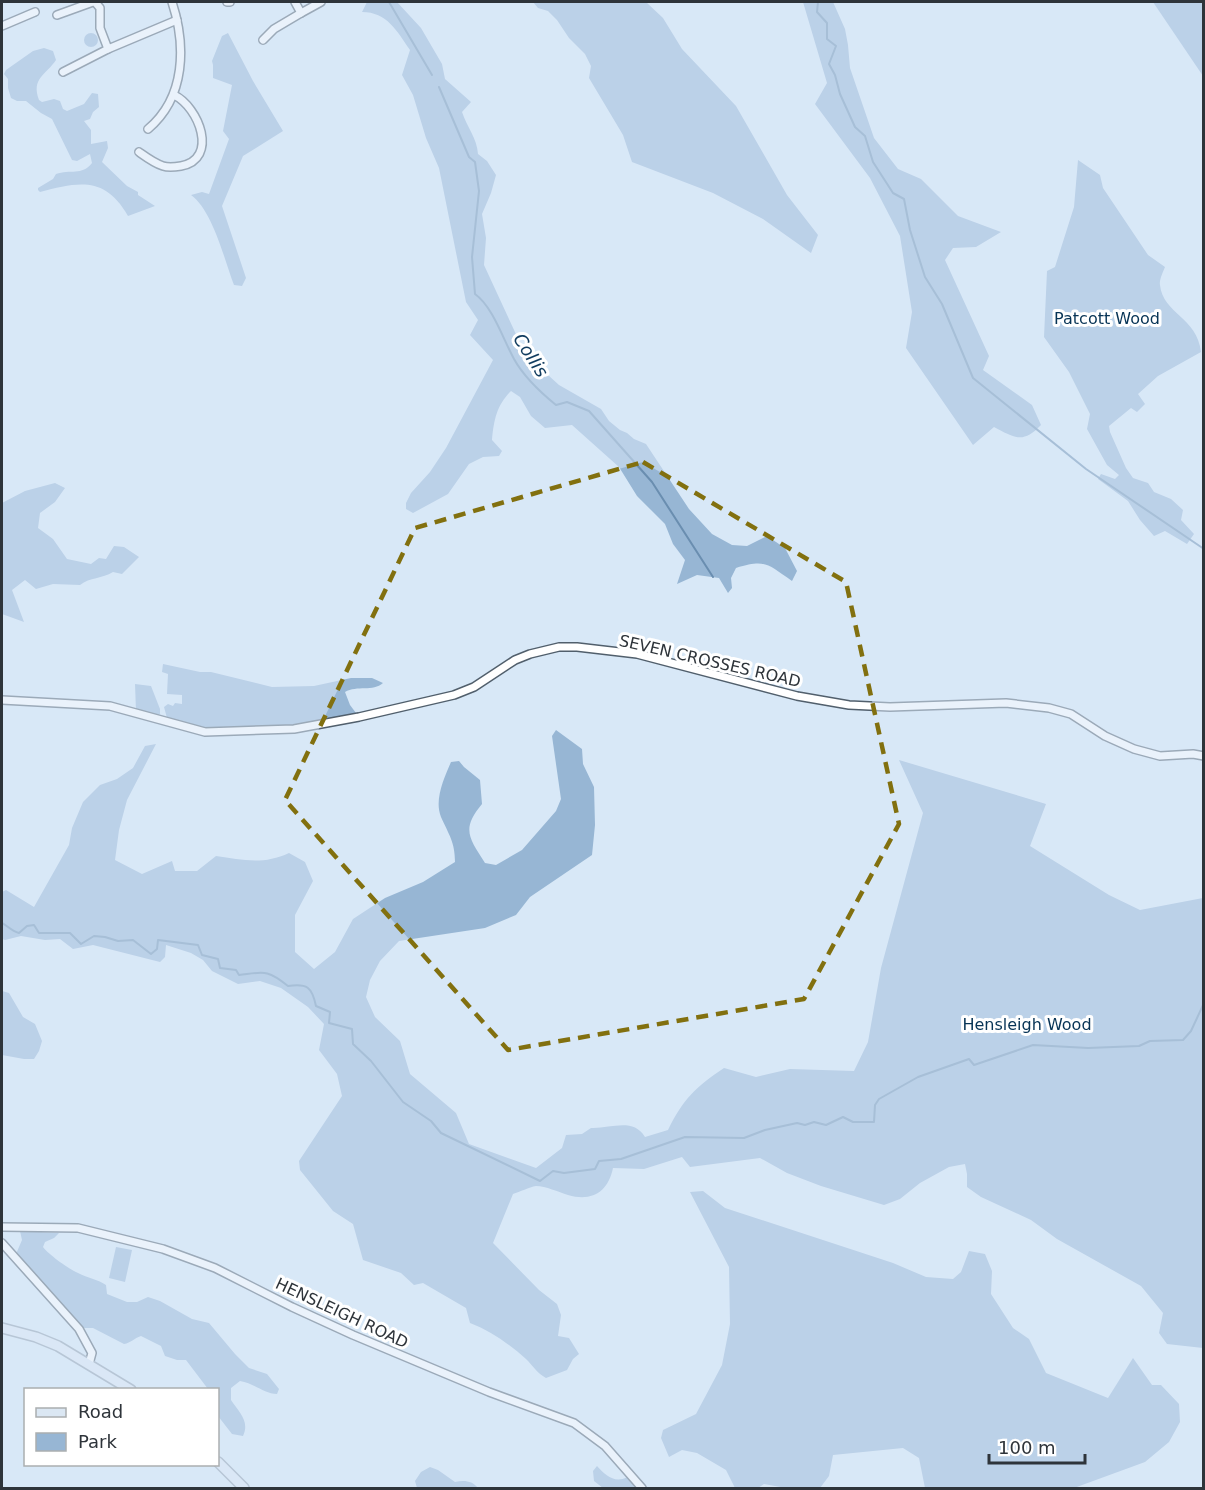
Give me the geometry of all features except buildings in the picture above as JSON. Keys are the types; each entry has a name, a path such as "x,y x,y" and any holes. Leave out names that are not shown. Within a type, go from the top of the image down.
{"main road":[{"path":"2,1328 47,1341 129,1388"},
{"path":"219,1463 244,1488"}],"street":[{"path":"57,15 98,2 100,28 108,49"},
{"path":"148,129 163,114 174,95 180,70 181,41 172,2"},
{"path":"295,2 301,13"},
{"path":"263,40 279,25 321,2"},
{"path":"14,11 17,19"},
{"path":"2,26 34,12"},
{"path":"63,72 108,49 177,20"},
{"path":"139,152 160,165 168,167 185,165 198,156 202,142 197,119 187,103 174,95"},
{"name":"SEVEN CROSSES ROAD","path":"2,700 110,706 205,732 294,729 359,717 454,694 474,687 515,660 530,654 559,647 577,647 637,654 797,696 849,705 890,707 1006,703 1049,708 1071,714 1111,739 1134,748 1160,756 1187,753 1203,756"},
{"name":"HENSLEIGH ROAD","path":"2,1227 78,1228 163,1249 197,1261 362,1339 489,1392 574,1423 605,1446 642,1488"},
{"path":"2,1243 79,1329 92,1353 89,1364"}],"highlighted area":[{"path":"643,462 846,582 899,824 804,999 508,1050 285,800 415,528"}],"green space":[{"path":"367,2 397,2 421,28 442,64 445,79 471,102 462,112 474,138 478,154 487,161 496,175 482,214 486,238 484,265 521,345 542,361 548,375 559,385 601,409 609,421 620,430 646,444 689,509 712,534 732,545 747,546 767,536 785,548 797,571 792,581 771,567 754,564 736,568 731,578 732,588 728,593 719,578 697,575 677,584 685,560 673,544 665,524 637,496 619,467 572,425 545,428 531,416 520,397 511,391 499,407 494,425 492,440 502,451 499,456 483,457 469,464 448,494 413,513 406,509 411,493 430,472 446,448 493,360 470,335 478,320 466,302 439,168 426,138 413,95 402,75 410,50 385,19 362,12"},
{"path":"533,2 646,2 663,18 682,49 736,106 787,195 818,235 811,253 763,219 713,193 632,162 623,135 589,78 591,66 585,54 548,11 538,8"},
{"path":"803,2 833,2 845,29 850,68 874,138 898,169 921,179 958,216 1001,232 976,247 953,248 945,260 989,356 983,370 1032,405 1041,425 1029,435 1013,436 994,427 973,445 906,348 912,312 900,236 870,178 815,104 827,83"},
{"path":"1153,2 1203,2 1203,76"},
{"path":"91,33 96,35 98,40 96,45 91,47 86,45 84,40 86,35"},
{"path":"228,33 283,131 243,156 222,206 246,278 242,286 234,285 212,224 199,202 191,195 202,192 209,194 229,139 223,131 232,85 213,78 212,61 222,36"},
{"path":"44,48 53,51 56,60 38,82 39,100 42,102 54,99 60,101 63,109 67,111 84,104 92,93 98,94 99,107 90,119 84,121 91,130 91,144 107,141 108,148 102,162 127,186 155,206 128,216 110,194 90,185 67,186 40,192 38,190 56,174 84,170 92,163 90,154 77,161 72,160 52,119 26,101 11,98 8,79 4,74 6,70 33,51"},
{"name":"Patcott Wood","path":"1078,160 1100,175 1103,188 1148,255 1165,267 1160,283 1162,295 1187,323 1198,340 1201,352 1158,376 1138,394 1145,404 1137,412 1131,408 1109,426 1126,468 1133,478 1148,483 1154,492 1171,499 1183,510 1181,520 1194,534 1187,544 1165,531 1154,536 1128,501 1098,479 1101,474 1115,479 1119,475 1107,465 1087,429 1090,414 1069,372 1044,337 1047,271 1055,267 1074,207"},
{"path":"55,483 65,488 55,502 40,513 38,528 53,539 67,559 91,564 99,558 106,559 114,546 124,547 139,557 122,574 113,572 80,585 53,584 36,589 25,580 12,590 24,622 2,614 2,503 25,491"},
{"path":"163,664 200,672 211,672 272,687 314,686 351,678 372,678 383,683 375,687 345,692 356,713 354,715 306,725 207,729 167,718 164,707 168,704 173,706 175,703 182,704 182,695 167,694 168,674 162,672"},
{"path":"135,684 151,686 160,714 157,716 136,711"},
{"name":"Hensleigh Wood","path":"556,730 582,749 583,764 594,787 595,825 592,855 530,897 516,915 485,928 399,941 380,961 370,980 366,997 375,1017 400,1041 410,1074 456,1113 469,1144 536,1168 562,1148 566,1135 582,1134 591,1128 621,1125 634,1127 645,1137 668,1130 691,1094 724,1068 756,1077 790,1069 854,1071 868,1042 881,968 923,813 899,760 1046,804 1030,846 1109,895 1140,910 1203,898 1203,1348 1167,1344 1159,1333 1163,1313 1141,1286 1057,1239 1031,1220 981,1197 967,1187 965,1164 949,1167 920,1183 900,1199 884,1205 821,1186 787,1173 760,1158 690,1167 682,1157 644,1169 613,1168 603,1189 591,1196 577,1197 536,1186 513,1194 493,1243 539,1290 557,1304 561,1315 558,1336 569,1338 579,1354 567,1370 546,1378 506,1343 470,1323 466,1308 423,1283 414,1285 401,1273 363,1260 353,1224 333,1211 300,1170 299,1161 342,1096 337,1074 319,1050 324,1024 308,1007 281,988 260,981 238,984 212,971 203,960 191,953 166,945 165,957 160,962 93,945 73,949 60,939 45,940 21,936 2,939 2,892 6,890 34,907 69,845 72,828 83,802 100,785 117,779 133,768 145,746 156,744 127,800 119,830 115,860 142,874 172,861 175,871 197,871 216,856 262,860 289,853 305,862 313,881 295,915 295,952 314,969 335,952 353,919 385,898 423,882 455,862 453,844 439,810 441,789 451,762 459,761 480,780 482,804 471,820 470,834 471,840 485,863 496,865 522,850 556,811 561,799 552,736"},
{"path":"2,991 9,993 23,1017 35,1024 42,1041 34,1059 2,1055"},
{"path":"703,1191 725,1208 893,1263 926,1277 953,1279 961,1272 969,1251 985,1254 992,1271 991,1294 1013,1328 1029,1339 1046,1373 1108,1398 1133,1358 1152,1385 1161,1385 1179,1404 1180,1422 1169,1442 1145,1462 1074,1488 925,1488 919,1458 903,1448 833,1455 829,1476 820,1488 786,1488 764,1484 758,1488 735,1488 726,1470 697,1453 682,1450 669,1457 661,1438 663,1430 696,1414 722,1365 730,1324 729,1267 690,1192"},
{"path":"20,1231 59,1233 45,1242 43,1247 54,1258 70,1268 106,1285 107,1294 127,1302 137,1302 148,1297 192,1319 209,1323 249,1368 267,1374 279,1389 277,1394 240,1381 231,1388 231,1400 243,1417 245,1426 243,1436 232,1434 219,1417 219,1388 207,1388 186,1360 165,1356 161,1346 141,1336 124,1344 93,1328 84,1328 16,1254 22,1240"},
{"path":"116,1247 132,1250 125,1282 109,1278"},
{"path":"597,1466 614,1479 627,1477 638,1488 603,1488 594,1481 593,1471"},
{"path":"430,1467 455,1482 468,1482 478,1488 417,1488 415,1481 421,1472"}],"waterway":[{"name":"Collis","path":"389,2 432,75"},
{"path":"818,2 817,12 827,23 827,39 836,46 829,64 835,75 840,94 855,127 865,136 873,162 893,193 904,199 910,230 925,277 942,304 973,378 1086,469 1204,549"},
{"name":"Collis","path":"439,87 469,157 475,162 479,191 472,257 475,294 487,307 514,359 533,384 556,405 567,402 589,411 652,482 713,577"},
{"path":"2,923 19,933 27,926 34,925 39,933 70,933 81,944 94,936 118,941 133,940 151,954 157,949 158,940 198,945 202,955 218,959 220,968 236,970 239,975 270,974 288,986 304,986 313,994 316,1006 330,1012 329,1023 352,1029 353,1044 371,1061 403,1102 431,1121 441,1133 540,1181 553,1171 564,1173 595,1169 599,1161 621,1159 685,1137 744,1138 765,1130 797,1123 805,1125 814,1122 826,1125 843,1117 853,1122 874,1122 875,1105 879,1099 918,1077 969,1059 974,1065 1033,1045 1088,1048 1139,1046 1150,1041 1183,1040 1191,1031 1204,1003"}]}
